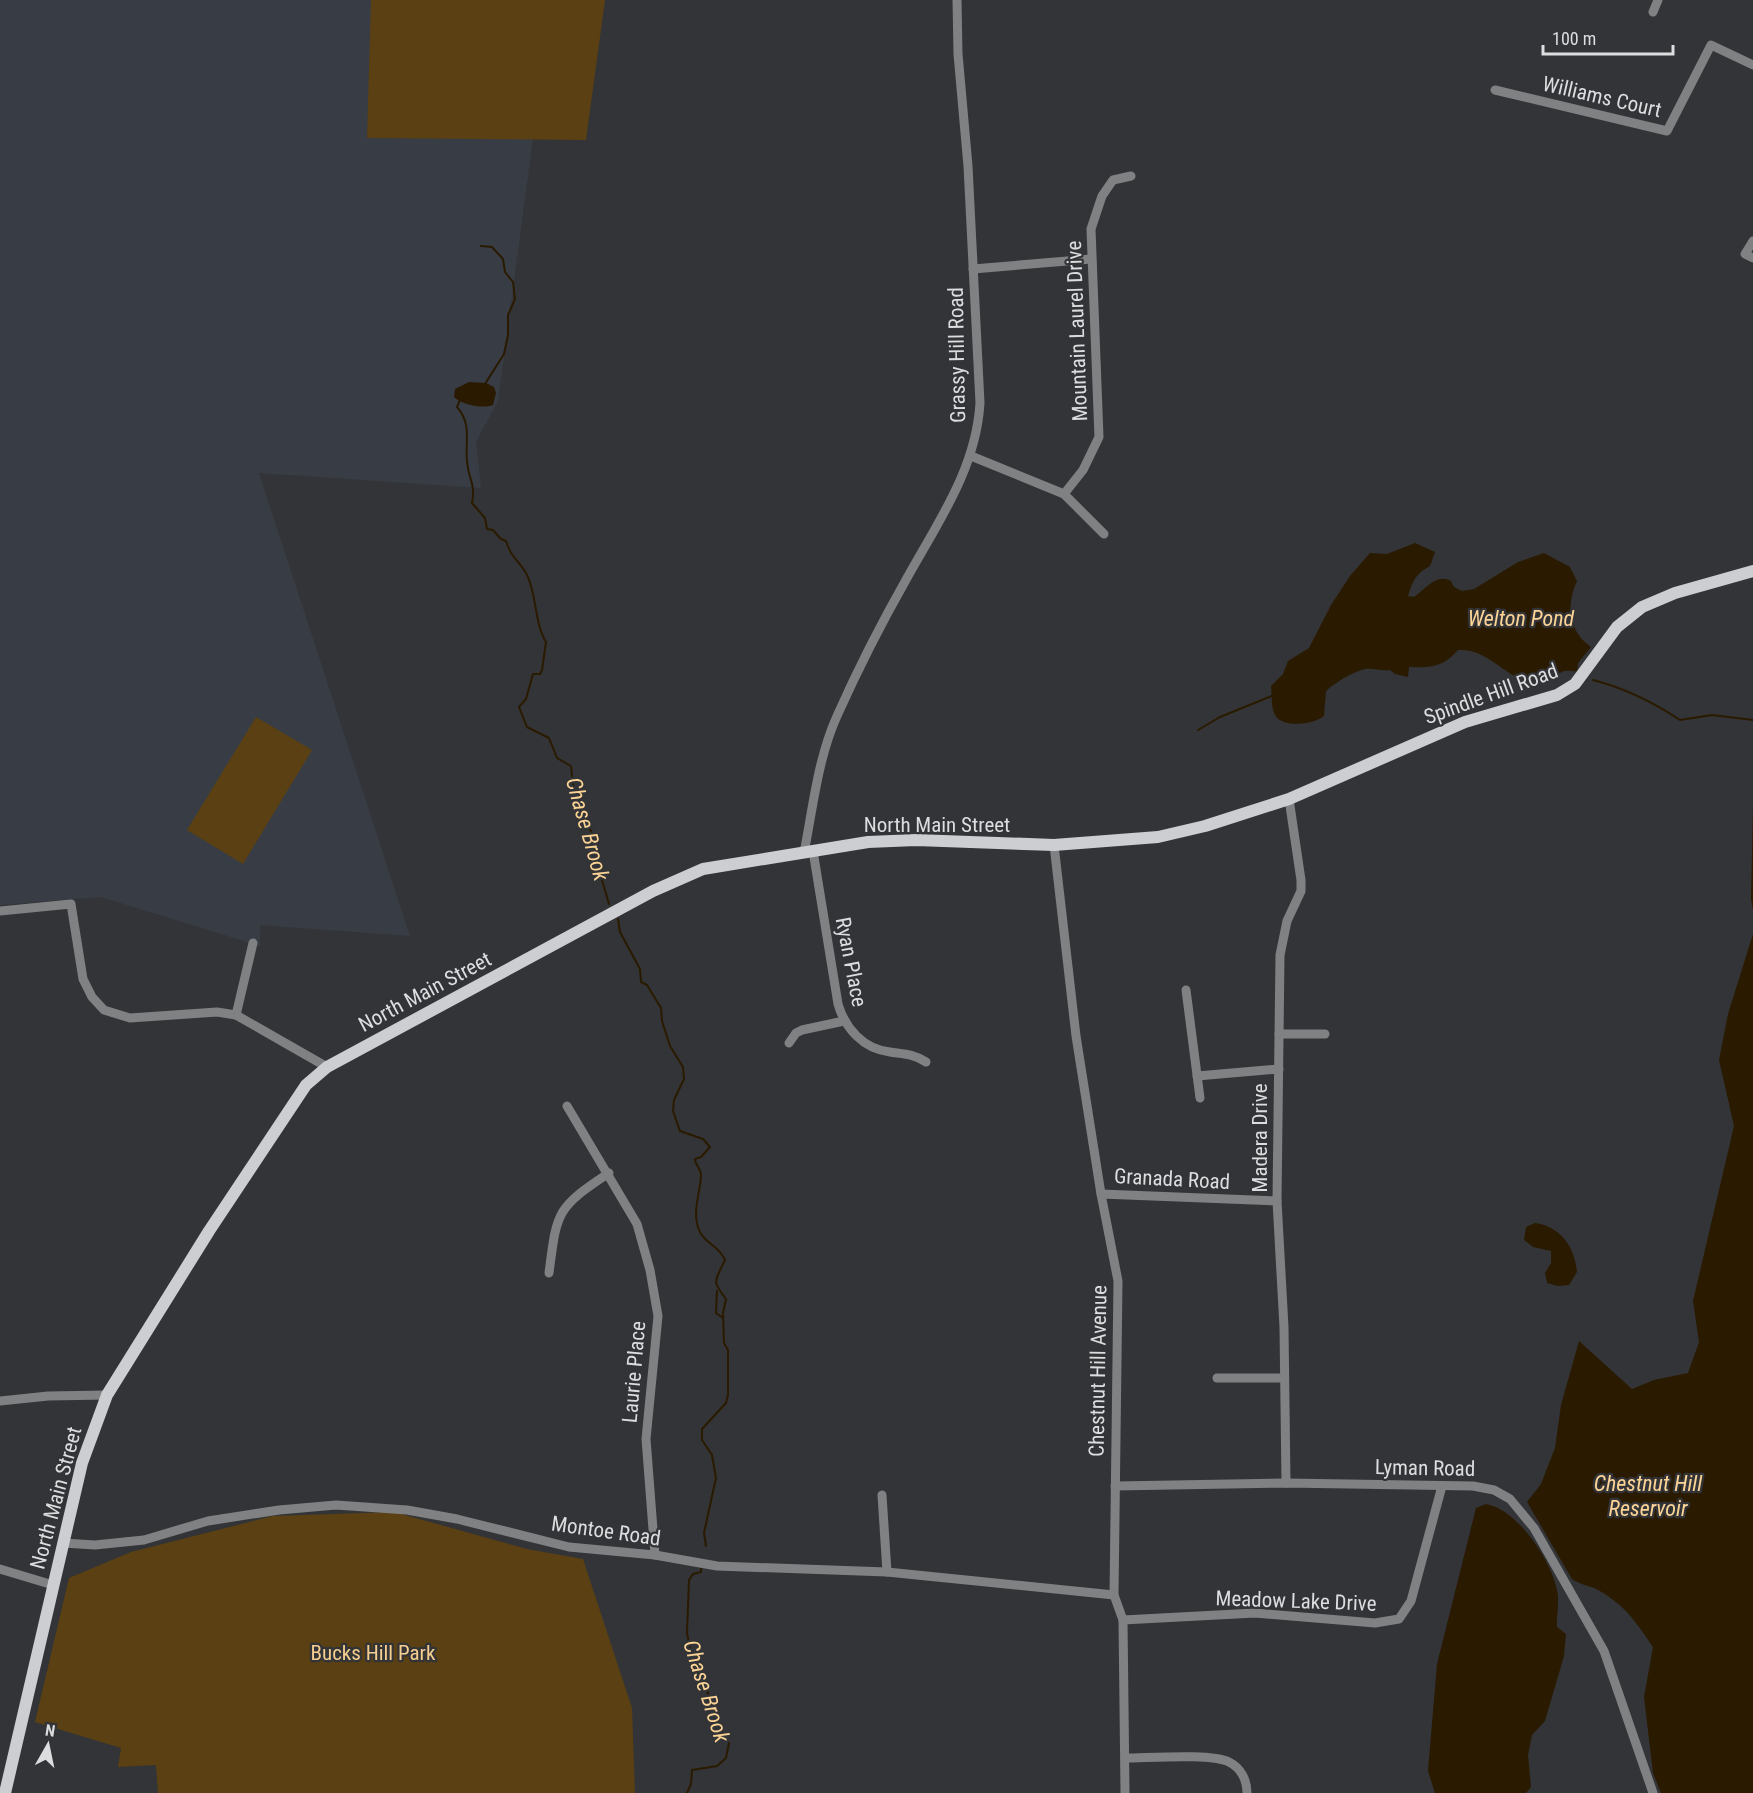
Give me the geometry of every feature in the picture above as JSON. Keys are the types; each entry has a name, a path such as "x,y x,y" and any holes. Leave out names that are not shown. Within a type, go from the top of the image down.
{"main road":[{"name":"Spindle Hill Road","path":"1317,784 1465,722 1557,695 1575,684 1617,627 1642,607 1675,593 1753,571"},
{"name":"North Main Street","path":"5,1793 82,1463 107,1395 209,1231 306,1085 327,1067 663,887 703,869 868,842 916,840 1054,845 1158,837 1205,826 1288,799 1317,784"}],"street":[{"name":"Grassy Hill Road","path":"809,852 827,743 837,717 905,581 958,486 971,456 978,427 980,404 968,166 958,54 957,0"},
{"path":"1653,12 1658,0"},
{"name":"Williams Court","path":"1496,90 1667,131 1711,45 1753,65"},
{"name":"Mountain Laurel Drive","path":"1064,494 1083,470 1099,437 1090,228 1102,196 1113,180 1131,176"},
{"path":"1753,241 1744,254 1753,258"},
{"path":"973,269 1091,260"},
{"path":"971,456 1064,494 1104,534"},
{"name":"Madera Drive","path":"1286,1483 1284,1327 1277,1201 1280,955 1287,921 1301,891 1288,799"},
{"name":"Chestnut Hill Avenue","path":"1054,845 1076,1036 1119,1290 1115,1486 1117,1562 1114,1595 1123,1620 1125,1793"},
{"name":"Ryan Place","path":"809,852 837,1004 844,1021 855,1035 874,1048 913,1055 926,1062"},
{"path":"0,911 71,904 83,979 92,997 104,1010 130,1018 217,1012 236,1015 327,1067"},
{"path":"236,1015 253,943"},
{"path":"1186,990 1200,1098"},
{"path":"789,1043 796,1033 802,1030 844,1021"},
{"path":"1279,1034 1325,1034"},
{"path":"1197,1076 1279,1070"},
{"name":"Laurie Place","path":"567,1106 609,1173 637,1224 650,1270 658,1316 646,1439 655,1555"},
{"path":"549,1273 555,1228 562,1211 574,1196 609,1173"},
{"name":"Granada Road","path":"1101,1194 1277,1201"},
{"path":"1217,1378 1283,1378"},
{"path":"0,1401 107,1395"},
{"name":"Lyman Road","path":"1115,1486 1286,1483 1473,1486 1494,1490 1518,1507 1534,1528 1604,1651 1653,1793"},
{"name":"Meadow Lake Drive","path":"1123,1620 1255,1613 1375,1623 1399,1619 1411,1601 1442,1486"},
{"path":"882,1495 886,1572"},
{"name":"Montoe Road","path":"63,1543 95,1545 144,1540 208,1521 279,1510 336,1505 407,1510 457,1519 569,1548 655,1555 717,1566 886,1572 1114,1595"},
{"path":"0,1569 53,1585"},
{"path":"1126,1758 1221,1759 1237,1767 1244,1776 1247,1793"}],"shaded area":[{"path":"0,0 555,0 546,41 498,401 476,442 481,488 259,473 410,936 260,925 260,946 101,897 0,905"}],"green space":[{"path":"371,0 605,0 586,140 367,138"},
{"path":"256,717 312,750 243,864 187,830"},
{"name":"Bucks Hill Park","path":"394,1512 527,1549 583,1559 632,1708 635,1793 158,1793 156,1765 118,1767 121,1748 35,1722 69,1578 131,1552 273,1516"}],"water":[{"path":"469,382 486,383 494,387 496,393 493,405 473,406 454,397 455,389"},
{"name":"Welton Pond","path":"1415,543 1435,552 1430,566 1413,582 1408,596 1414,597 1431,583 1441,579 1451,581 1454,587 1462,591 1474,589 1518,562 1544,553 1570,567 1577,581 1571,599 1571,617 1583,641 1591,647 1578,663 1577,671 1564,671 1543,682 1534,683 1520,679 1478,653 1458,650 1442,663 1424,667 1409,667 1408,677 1395,674 1390,670 1365,669 1355,672 1326,691 1324,716 1320,719 1291,724 1279,719 1273,709 1271,686 1283,674 1288,661 1309,648 1331,605 1350,576 1370,553 1387,554"},
{"path":"1753,805 1753,910 1751,899"},
{"name":"Chestnut Hill Reservoir","path":"1753,934 1753,1793 1661,1793 1653,1773 1644,1697 1653,1647 1635,1622 1616,1602 1598,1590 1572,1579 1527,1502 1541,1484 1555,1448 1561,1405 1579,1341 1632,1389 1654,1380 1688,1373 1699,1342 1693,1301 1734,1126 1719,1060 1728,1014"},
{"path":"1535,1223 1552,1228 1565,1239 1569,1246 1577,1272 1569,1285 1558,1286 1547,1283 1545,1273 1551,1263 1551,1251 1533,1247 1524,1240 1526,1227"},
{"name":"Chestnut Hill Reservoir","path":"1486,1504 1498,1508 1521,1526 1548,1565 1558,1595 1557,1627 1566,1634 1564,1656 1545,1721 1532,1735 1528,1755 1531,1787 1526,1793 1435,1793 1428,1771 1437,1664 1476,1508"}],"waterway":[{"name":"Chase Brook","path":"481,246 492,247 503,259 505,272 513,282 515,299 508,315 508,335 504,354 485,384"},
{"name":"Chase Brook","path":"460,400 457,407 465,420 467,432 467,461 473,491 472,503 485,518 487,529 493,530 506,541 526,573 532,589 539,626 546,642 542,670 540,674 533,674 526,699 519,707 527,727 549,738 557,758 571,766 574,793 585,822 593,834 597,863 609,904"},
{"path":"1593,680 1638,696 1680,720 1712,715 1753,720"},
{"path":"1198,730 1220,717 1274,695"},
{"name":"Chase Brook","path":"618,919 620,932 640,969 641,982 647,985 661,1008 662,1021 670,1046 683,1067 684,1079 674,1100 673,1111 680,1131 703,1139 710,1147 701,1157 695,1159 701,1174 696,1218 700,1232 725,1260 716,1281 718,1289 726,1299 723,1313 724,1343 728,1350 728,1395 726,1403 702,1429 702,1440 712,1455 716,1478 704,1533 706,1546"},
{"path":"717,1291 716,1313 723,1318"},
{"name":"Chase Brook","path":"687,1793 691,1784 692,1770 717,1766 726,1758 729,1743 711,1709 705,1679 691,1653 687,1633 689,1580 693,1574 701,1572 701,1569"}]}
